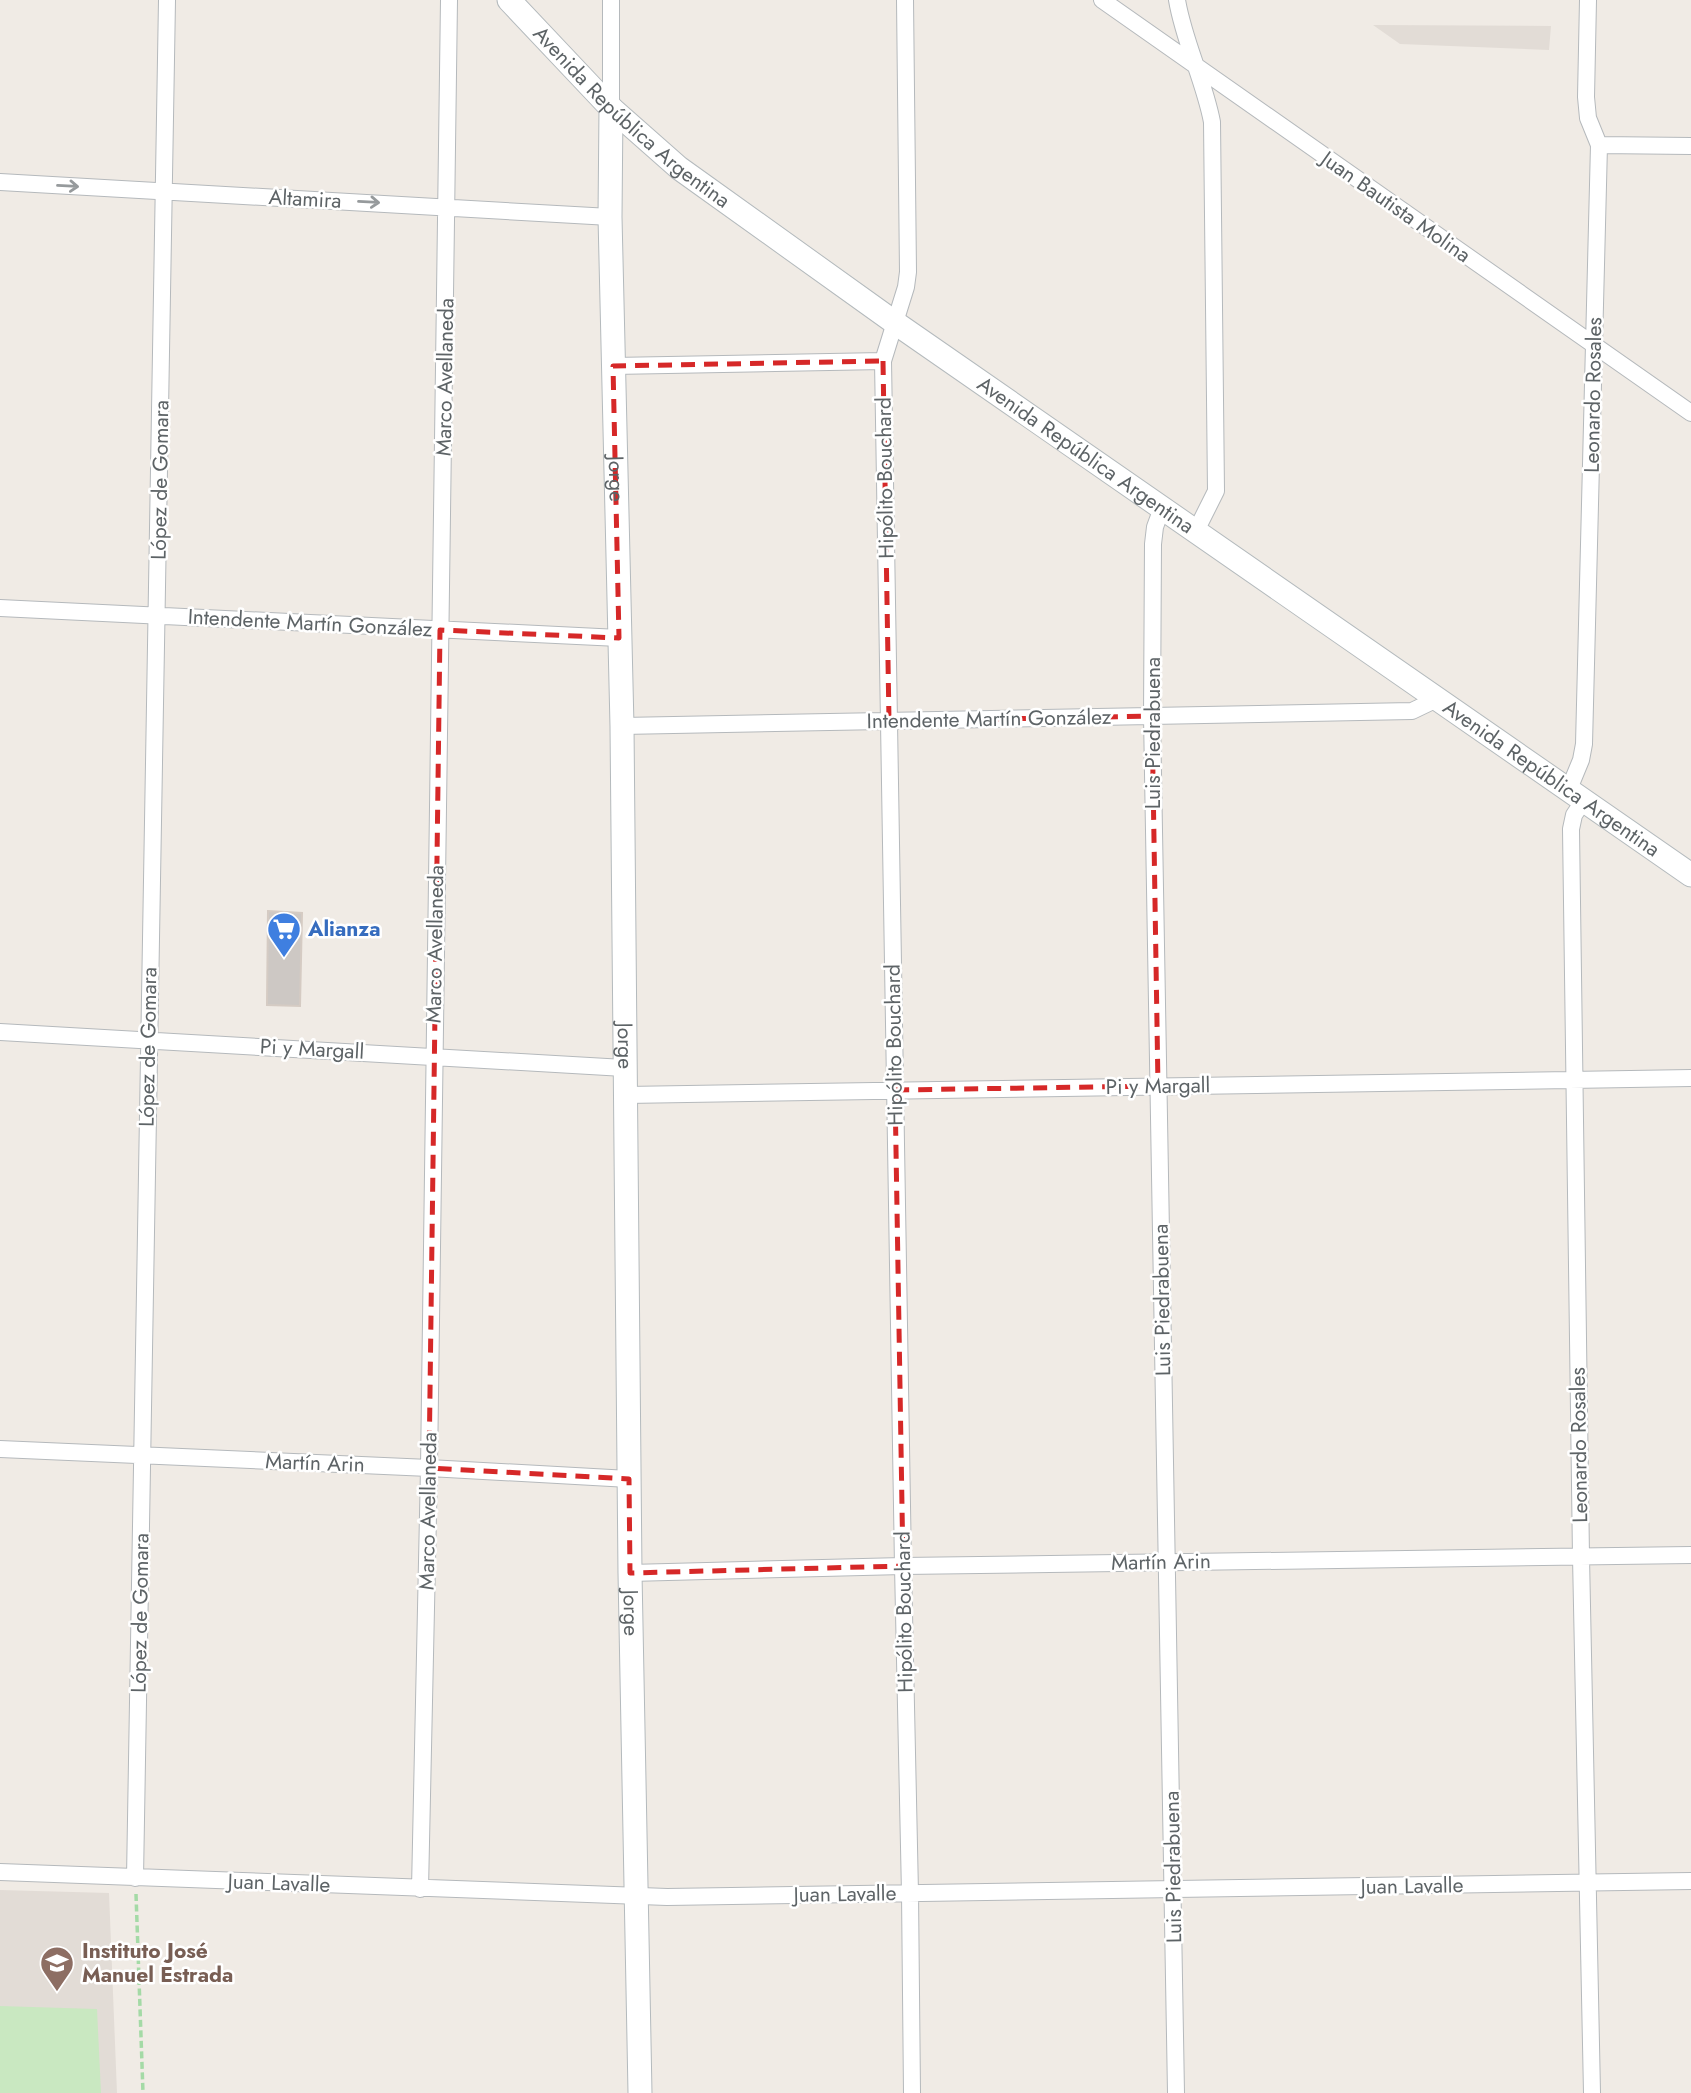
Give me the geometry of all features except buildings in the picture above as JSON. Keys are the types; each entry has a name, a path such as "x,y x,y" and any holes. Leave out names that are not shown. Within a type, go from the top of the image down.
{"street":[{"name":"López de Gomara","path":"135,1878 167,0"},
{"name":"Marco Avellaneda","path":"420,1889 429,1468 449,0"},
{"name":"Avenida República Argentina","path":"509,0 611,108 679,168 894,322 1691,875"},
{"name":"Jorge","path":"611,0 610,217 622,726 630,1573 640,2093"},
{"name":"Hipólito Bouchard","path":"905,0 908,272 906,287 883,361 902,1566 911,1893 912,2093"},
{"name":"Juan Bautista Molina","path":"1102,0 1691,413"},
{"path":"1177,0 1181,24 1212,122 1216,491 1196,531"},
{"name":"Leonardo Rosales","path":"1588,0 1586,97 1588,118 1599,145 1595,345 1584,744 1571,829 1580,1557 1592,2093"},
{"path":"1599,145 1691,146"},
{"name":"Altamira","path":"0,182 610,217"},
{"path":"613,366 883,361"},
{"name":"Luis Piedrabuena","path":"1161,508 1153,544 1152,716 1176,2093"},
{"name":"Intendente Martín González","path":"0,608 619,638"},
{"name":"Intendente Martín González","path":"622,726 1412,712 1437,699"},
{"name":"Pi y Margall","path":"0,1032 624,1068"},
{"name":"Pi y Margall","path":"626,1096 1691,1078"},
{"name":"Martín Arin","path":"0,1449 629,1479"},
{"name":"Martín Arin","path":"630,1573 902,1566 1691,1555"},
{"name":"Juan Lavalle","path":"0,1872 635,1896 1691,1881"}],"path":[{"path":"135,1878 143,2093"}],"highlighted area":[{"path":"883,361 889,721 1152,716 1158,1086 895,1090 903,1566 630,1573 629,1479 429,1468 440,630 619,638 613,366"}],"shaded area":[{"path":"1373,25 1551,26 1549,50 1400,44"},
{"name":"Instituto José Manuel Estrada","path":"0,1890 109,1893 117,2093 0,2093"}],"green space":[{"path":"0,2006 97,2009 101,2093 0,2093"}],"place":[{"name":"Alianza","path":"284,959"},
{"name":"Instituto José Manuel Estrada","path":"57,1993"}]}
